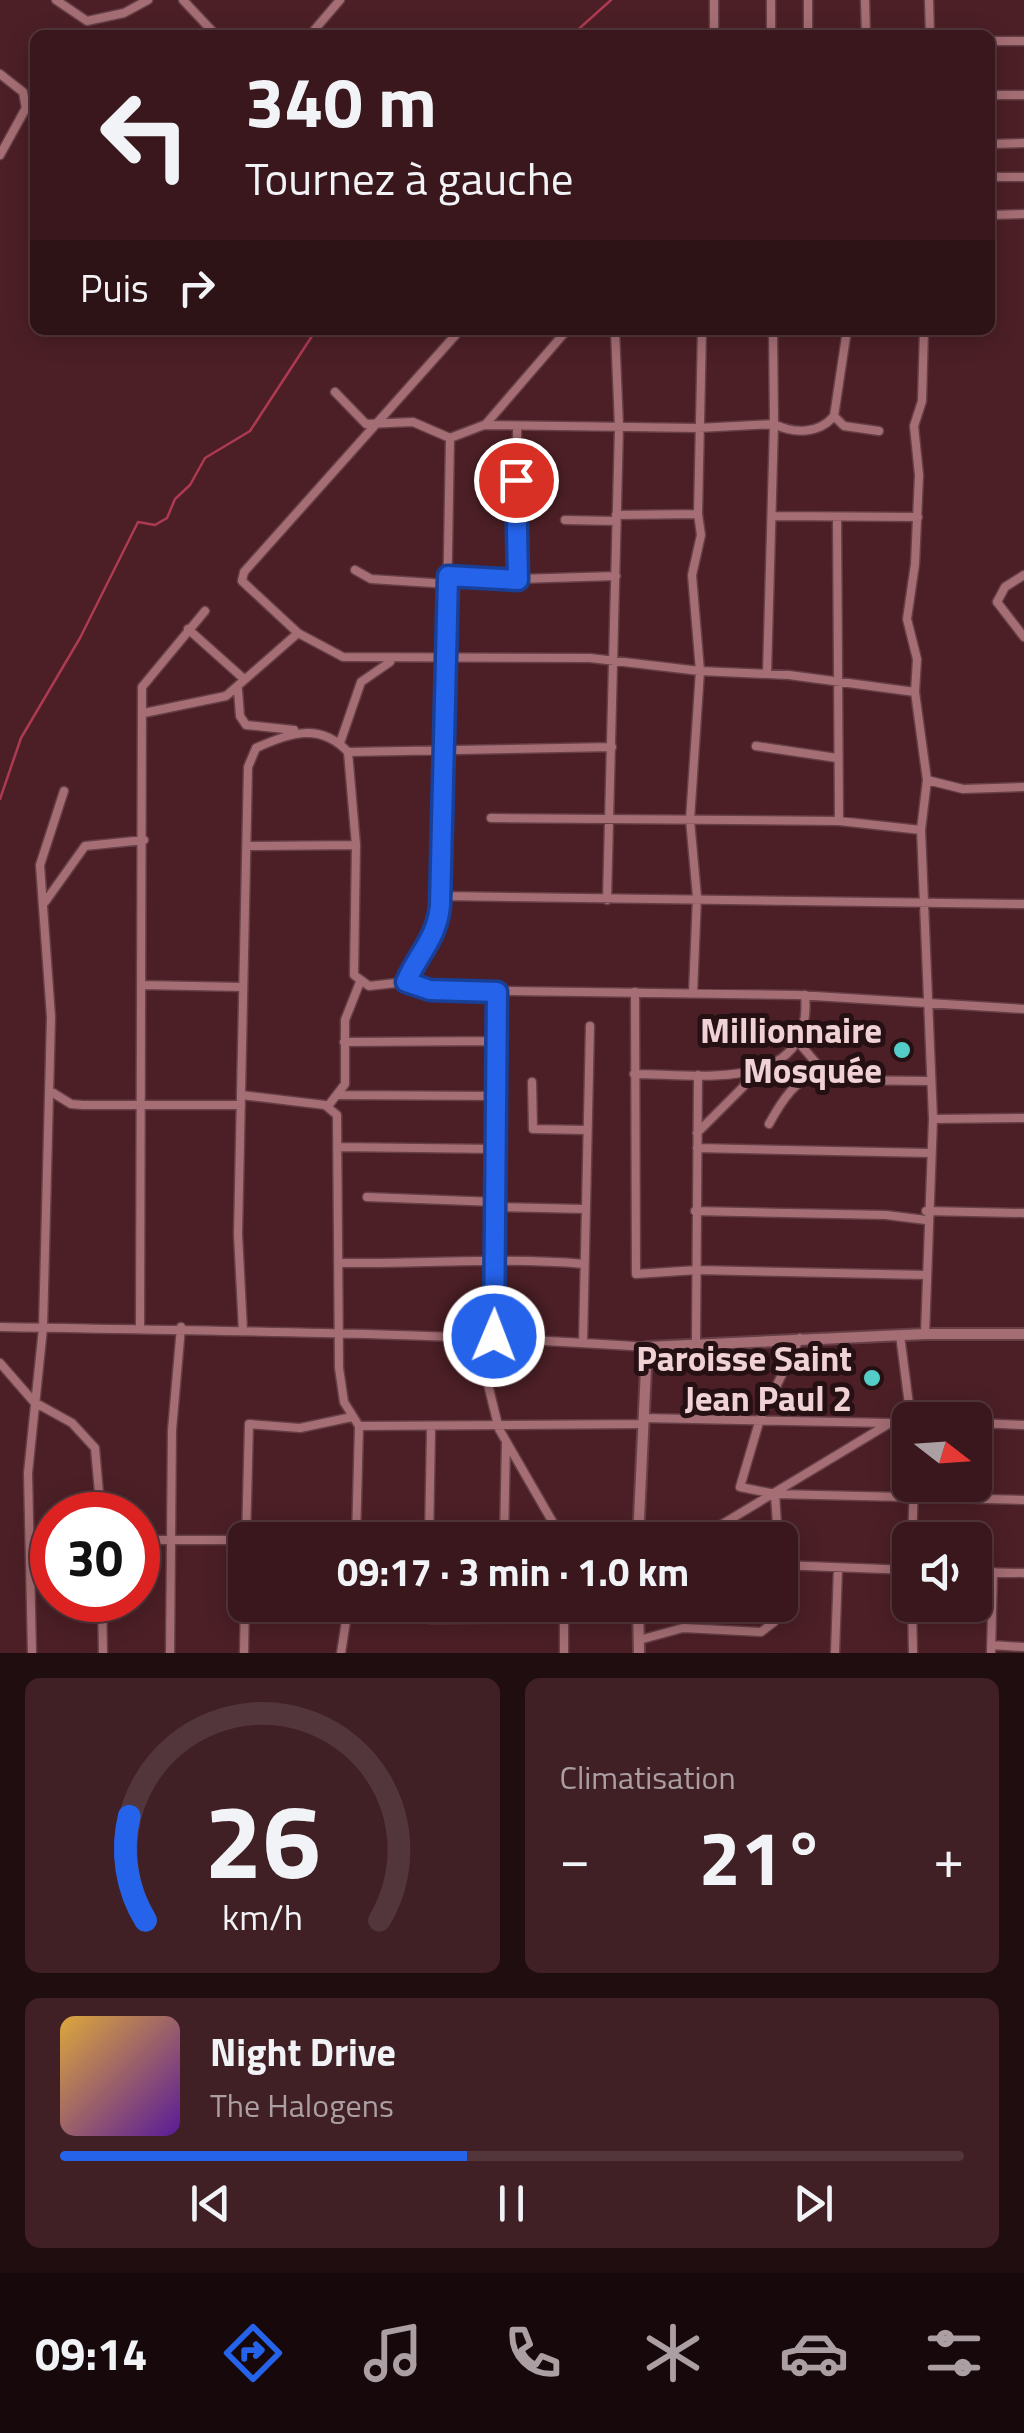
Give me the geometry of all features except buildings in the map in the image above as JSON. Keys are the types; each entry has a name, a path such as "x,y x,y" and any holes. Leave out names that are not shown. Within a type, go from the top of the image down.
{"street":[{"path":"56,0 87,20 124,13 148,0"},
{"path":"183,0 211,30"},
{"path":"314,30 340,0"},
{"path":"714,0 714,30"},
{"path":"771,0 771,30"},
{"path":"808,0 808,30"},
{"path":"865,0 866,30"},
{"path":"929,0 930,30"},
{"path":"995,41 1024,41"},
{"path":"0,74 23,92 26,108 0,156"},
{"path":"995,95 1024,96"},
{"path":"995,144 1024,143"},
{"path":"995,177 1024,177"},
{"path":"995,215 1024,214"},
{"path":"456,335 244,572 242,581 298,633 343,658 612,662 766,674 916,692"},
{"path":"484,425 563,335"},
{"path":"607,900 619,427 615,335"},
{"path":"693,994 696,897 690,820 700,671 692,615 692,575 702,523 698,514 702,335"},
{"path":"766,674 774,516 772,335"},
{"path":"335,392 366,424 413,422 450,438 484,425 698,428 774,424 788,432 802,431 826,424 834,416 845,335"},
{"path":"924,335 922,401 914,426 918,517 907,619 917,659 916,692 926,780 921,830 932,1118 925,1334"},
{"path":"834,416 844,426 880,431"},
{"path":"517,426 518,580"},
{"path":"406,982 415,957 434,939 442,896 450,438"},
{"path":"564,520 698,514"},
{"path":"774,516 918,517"},
{"path":"837,518 835,682 839,821"},
{"path":"355,570 371,579 616,576"},
{"path":"1024,575 1005,587 997,602 1024,638"},
{"path":"140,1327 142,687 146,677 205,611"},
{"path":"188,629 244,680"},
{"path":"144,713 238,690 244,680 298,633"},
{"path":"340,743 361,682 394,659"},
{"path":"238,690 240,716 246,725 296,730 340,743 348,752 356,846 354,975 368,986 406,982 430,990 805,996 1024,1010"},
{"path":"243,1331 238,1234 246,780 252,754 296,730"},
{"path":"756,746 837,758"},
{"path":"348,752 612,747"},
{"path":"926,780 963,789 1024,787"},
{"path":"30,1538 28,1472 43,1328 49,1090 45,902 40,865 64,791"},
{"path":"491,818 839,821 921,830"},
{"path":"45,902 85,846 144,840"},
{"path":"247,846 356,846"},
{"path":"442,896 1024,904"},
{"path":"328,1106 339,1095 346,1072 345,1020 360,982"},
{"path":"142,986 242,987"},
{"path":"494,1336 497,992"},
{"path":"635,992 632,1270 640,1276 697,1270 926,1275"},
{"path":"634,1074 749,1074 799,1043 808,1020 805,996"},
{"path":"584,1342 590,1026"},
{"path":"344,1042 497,1041"},
{"path":"799,1043 823,1071 847,1080 928,1081"},
{"path":"769,1124 783,1098 811,1074 823,1071"},
{"path":"697,1133 744,1087 749,1074"},
{"path":"696,1342 698,1075"},
{"path":"532,1082 533,1128 586,1130"},
{"path":"49,1090 71,1104"},
{"path":"339,1095 496,1096"},
{"path":"48,1114 71,1104 241,1100 328,1106 337,1115 340,1386 359,1426 356,1522"},
{"path":"932,1118 1024,1118"},
{"path":"338,1147 496,1149"},
{"path":"696,1148 930,1154"},
{"path":"368,1198 584,1209"},
{"path":"696,1211 926,1216 1024,1213"},
{"path":"339,1263 496,1264 530,1259 584,1264"},
{"path":"0,1327 181,1327 494,1336 646,1347 900,1334 1024,1334"},
{"path":"170,1653 174,1400 181,1327"},
{"path":"900,1334 908,1402"},
{"path":"476,1336 496,1422 553,1522"},
{"path":"800,1338 760,1419 738,1484 775,1494 892,1497"},
{"path":"639,1522 646,1347"},
{"path":"0,1363 34,1402 72,1424 96,1448 99,1492"},
{"path":"247,1522 250,1424 300,1428 352,1417"},
{"path":"359,1426 430,1428 496,1422 760,1419 890,1423"},
{"path":"727,1522 890,1423"},
{"path":"992,1424 1024,1425"},
{"path":"429,1522 430,1428"},
{"path":"504,1522 506,1441"},
{"path":"775,1494 777,1522"},
{"path":"992,1499 1024,1500"},
{"path":"160,1541 228,1542"},
{"path":"798,1567 892,1570"},
{"path":"835,1653 838,1568"},
{"path":"992,1572 1024,1573"},
{"path":"31,1622 32,1653"},
{"path":"102,1622 103,1653"},
{"path":"244,1653 245,1622"},
{"path":"342,1653 346,1622"},
{"path":"564,1622 564,1653"},
{"path":"638,1622 639,1647 683,1628 761,1632 774,1622"},
{"path":"912,1622 913,1653"},
{"path":"991,1622 991,1649 1024,1647"}],"waterway":[{"path":"578,30 611,0"},
{"path":"0,799 21,738 80,638 138,522 155,525 167,518 175,499 190,485 205,458 250,431 313,335"}],"place":[{"name":"Millionnaire Mosquée","path":"902,1050"},
{"name":"Paroisse Saint Jean Paul 2","path":"872,1378"}],"route":[{"path":"494,1336 497,992 430,990 406,982 415,957 434,939 440,916 448,576 518,580 516,480"}]}
